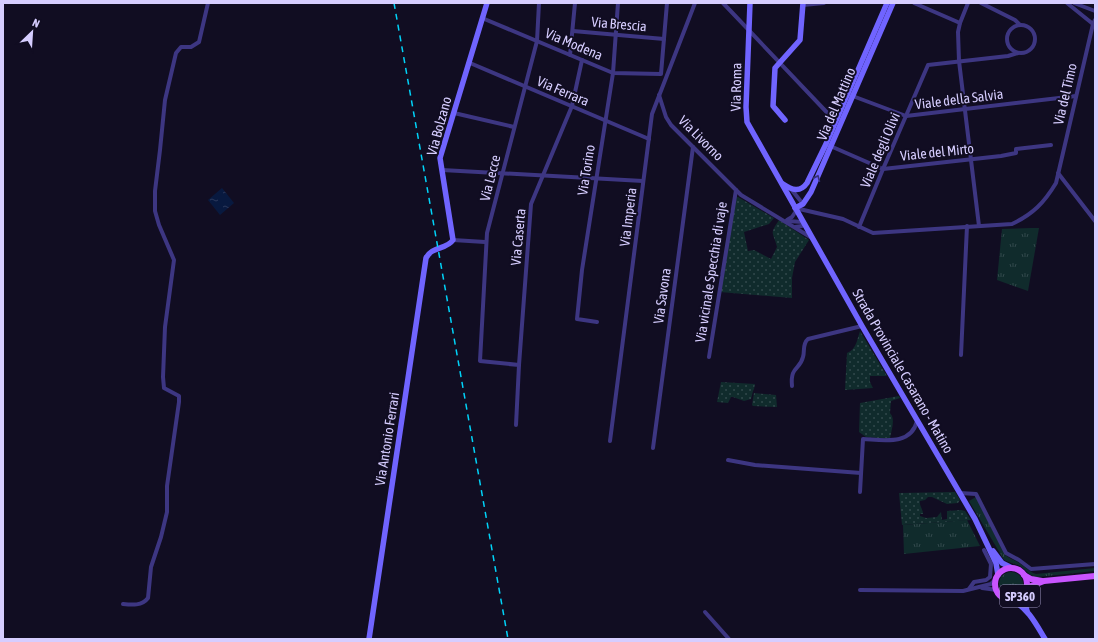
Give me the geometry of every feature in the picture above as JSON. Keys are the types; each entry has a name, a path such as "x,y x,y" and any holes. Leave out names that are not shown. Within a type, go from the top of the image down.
{"main road":[{"name":"Via Bolzano","path":"453,240 440,158 487,3"},
{"name":"Via Roma","path":"750,3 746,107 747,122 783,184 795,209"},
{"name":"Via del Mattino","path":"876,36 887,3"},
{"name":"Via del Mattino","path":"791,188 798,190 806,186 828,145 876,36 893,3"},
{"path":"785,120 773,106 775,68 800,40 803,4"},
{"name":"Via del Mattino","path":"803,204 811,192 828,145"},
{"path":"783,184 791,188"},
{"path":"795,209 803,204"},
{"name":"Strada Provinciale Casarano - Matino","path":"795,209 960,493 996,563 997,590"},
{"name":"Via Antonio Ferrari","path":"369,639 426,258 430,251 446,246 453,240"},
{"name":"Strada Provinciale Casarano - Matino","path":"987,548 1002,563 1021,572 1031,579 1044,581"},
{"name":"SP360","path":"997,577 1006,569 1012,568"},
{"name":"SP360","path":"997,590 1003,597 1011,599 1019,597 1025,590 1026,579 1024,575"},
{"path":"1027,612 1024,600 1025,590 1044,581 1095,576"},
{"path":"1011,599 1019,603 1027,612 1045,639"}],"street":[{"path":"123,604 138,605 145,602 148,598 151,567 161,537 167,512 169,471 179,402 179,396 164,388 163,377 165,326 174,260 159,225 155,211 155,191 165,100 176,53 181,47 191,47 199,42 208,3"},
{"name":"Via Lecce","path":"519,365 480,360 485,242 537,41 539,3"},
{"path":"570,55 575,3"},
{"name":"Via Torino","path":"597,322 577,319 582,270 613,73 618,3"},
{"path":"664,39 667,3"},
{"name":"Via Imperia","path":"610,441 652,114 695,3"},
{"path":"723,3 838,123"},
{"path":"803,4 824,3"},
{"path":"914,3 960,23"},
{"path":"784,221 792,217 795,209 843,219 873,233 979,226 958,61 958,32 968,3"},
{"path":"958,61 1008,56 1027,51 1033,45 1034,40 1032,32 1025,26 1020,25 1015,20 981,3"},
{"path":"1067,3 1094,22"},
{"path":"1074,3 1095,11"},
{"name":"Via Modena","path":"482,18 613,73 661,74 664,39"},
{"name":"Via del Timo","path":"979,226 1012,224 1023,219 1042,204 1056,183 1094,22"},
{"path":"1018,53 1008,45 1007,36 1012,28 1020,25"},
{"name":"Via Brescia","path":"573,31 664,39"},
{"name":"Via Caserta","path":"516,425 531,204 572,106 582,60"},
{"name":"Viale degli Olivi","path":"859,227 928,65 958,61"},
{"name":"Via Ferrara","path":"470,63 649,139"},
{"name":"Via Livorno","path":"659,95 666,117 671,125 736,190 812,238"},
{"name":"Viale della Salvia","path":"850,95 906,116 1076,96"},
{"path":"454,113 514,127"},
{"name":"Viale del Mirto","path":"828,145 883,169 1016,153 1016,149 1051,145"},
{"name":"Via Savona","path":"653,448 693,147"},
{"path":"442,170 643,181"},
{"path":"1058,173 1095,221"},
{"path":"791,188 803,204"},
{"name":"Via vicinale Specchia di vaje","path":"709,357 736,190"},
{"path":"784,221 803,222"},
{"path":"794,226 802,226 803,222"},
{"path":"961,355 967,226"},
{"path":"453,240 485,242"},
{"path":"792,386 791,379 793,372 803,358 805,342 808,339 862,326"},
{"path":"860,492 863,439 899,440 906,437 915,428 917,421"},
{"path":"728,460 755,465 861,472"},
{"path":"960,493 976,494 1006,553 1031,569 1095,564"},
{"path":"972,588 974,582 986,580 990,577 991,564 987,548"},
{"path":"860,590 963,591 991,584 997,577"},
{"path":"972,588 997,590"},
{"path":"705,612 729,639"}],"green space":[{"path":"736,197 774,218 769,224 744,232 748,251 754,250 771,259 777,247 773,231 779,220 809,240 795,262 792,278 792,298 720,292"},
{"path":"1039,228 1028,291 997,280 1002,229"},
{"path":"860,331 887,376 870,376 870,382 873,388 845,390 847,353 854,347"},
{"path":"721,382 755,384 751,399 744,401 731,397 728,403 717,402"},
{"path":"754,393 776,395 777,407 753,406"},
{"path":"899,396 900,398 891,401 890,413 893,418 893,422 890,439 866,437 859,432 860,403"},
{"path":"955,492 960,500 958,503 947,504 932,497 928,497 925,500 920,501 923,514 920,514 920,516 926,518 937,517 941,512 942,520 947,519 947,511 961,510 965,511 971,520 902,525 899,493"},
{"path":"976,497 1005,555 1009,558 1036,574 1095,568 1095,571 1037,577 1030,574 1018,565 1004,560 969,501"},
{"path":"967,520 980,546 904,554 903,525"},
{"path":"1011,572 1020,575 1023,584 1020,593 1011,596 1002,593 999,584 1002,575"}],"water":[{"path":"222,188 234,203 220,215 208,200"}],"railway":[{"path":"394,3 508,639"}]}
